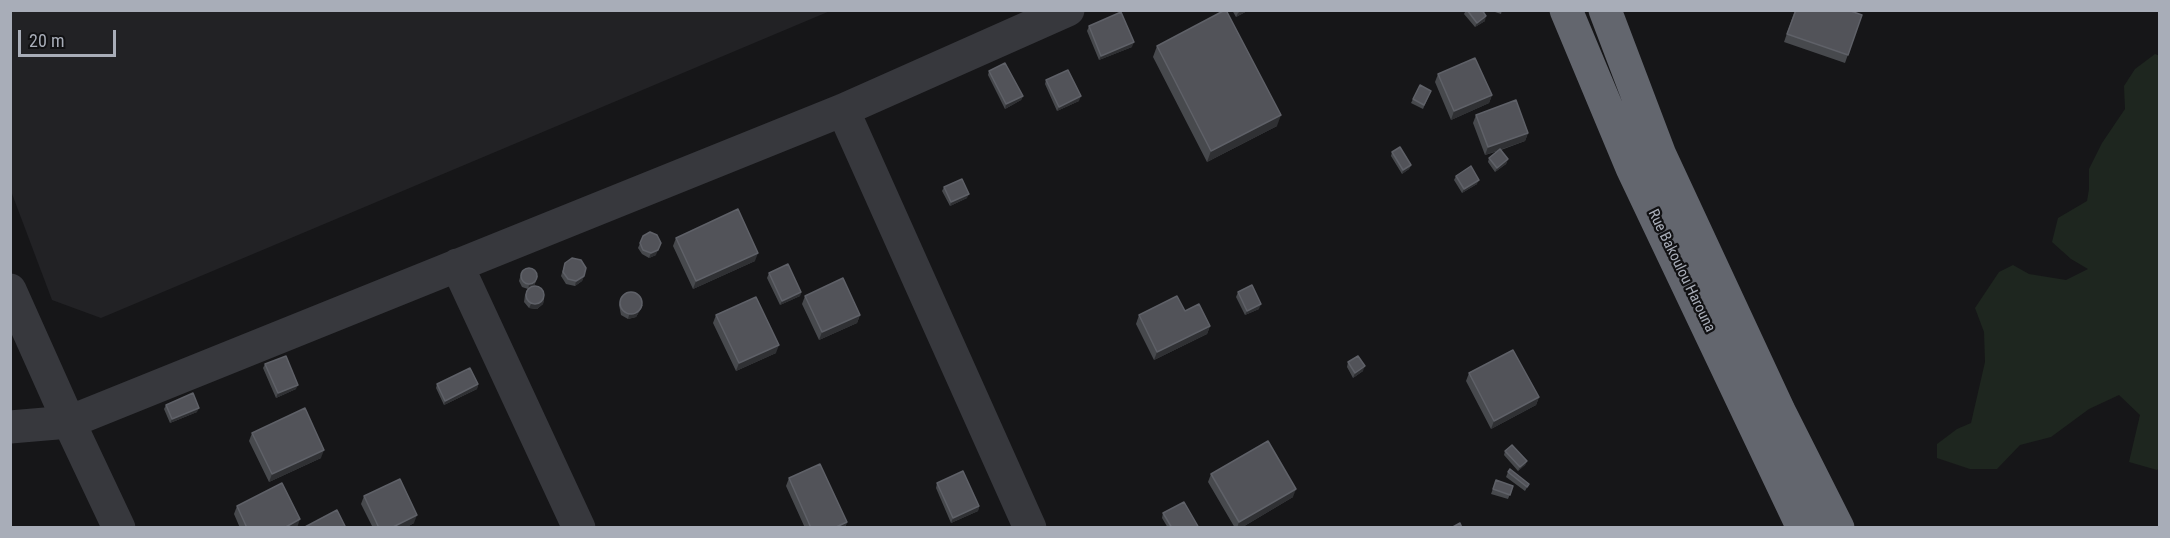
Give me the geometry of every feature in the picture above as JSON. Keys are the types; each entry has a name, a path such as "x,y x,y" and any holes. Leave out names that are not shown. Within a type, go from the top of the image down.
{"highway":[{"name":"Rue Bakoulou Harouna","path":"1566,10 1632,168 1803,528"},
{"name":"Rue Bakoulou Harouna","path":"1605,10 1660,155 1779,411 1838,528"}],"street":[{"path":"10,427 69,422 843,110 1068,10"},
{"path":"843,110 1030,528"},
{"path":"457,265 579,528"},
{"path":"10,290 119,528"}],"shaded area":[{"path":"11,10 830,11 101,318 52,300 11,191"},
{"path":"2155,54 2160,56 2159,468 2157,470 2129,462 2140,415 2119,395 2089,409 2051,437 2020,445 1997,469 1970,469 1937,458 1937,444 1957,429 1971,423 1985,362 1984,332 1975,308 1999,272 2013,265 2029,274 2066,280 2088,269 2071,259 2052,242 2058,218 2087,201 2089,169 2102,143 2125,109 2124,86 2135,69"}],"building":[{"path":"1225,10 1281,115 1211,151 1157,46"},
{"path":"1467,10 1482,10 1486,16 1477,23"},
{"path":"1796,10 1848,10 1862,15 1848,55 1787,34"},
{"path":"1121,12 1134,42 1101,56 1089,26"},
{"path":"1475,58 1492,95 1454,111 1438,74"},
{"path":"1005,63 1023,96 1006,104 989,71"},
{"path":"1068,70 1081,96 1059,107 1046,80"},
{"path":"1420,85 1431,91 1424,105 1413,99"},
{"path":"1516,100 1528,133 1488,147 1476,115"},
{"path":"1400,147 1411,165 1403,170 1392,152"},
{"path":"1500,149 1508,159 1497,168 1489,158"},
{"path":"1471,166 1479,180 1464,189 1456,176"},
{"path":"962,179 969,194 951,202 944,187"},
{"path":"738,209 758,253 696,281 676,238"},
{"path":"650,232 657,235 661,243 658,250 651,253 643,250 640,243 643,236"},
{"path":"572,258 581,260 586,268 584,276 576,281 568,279 563,272 565,263"},
{"path":"788,264 801,292 782,301 769,273"},
{"path":"526,268 532,268 537,276 535,282 526,284 521,279 521,273"},
{"path":"843,278 860,315 822,332 805,296"},
{"path":"1252,285 1261,304 1247,311 1238,292"},
{"path":"531,286 539,286 544,291 542,302 531,304 526,299 526,291"},
{"path":"631,292 639,295 642,303 639,311 631,314 623,311 620,303 623,295"},
{"path":"1177,296 1185,311 1199,304 1210,326 1157,352 1139,315"},
{"path":"756,297 779,345 739,363 716,315"},
{"path":"1513,350 1539,397 1494,421 1469,373"},
{"path":"286,356 298,385 278,393 265,364"},
{"path":"1358,356 1365,366 1355,373 1348,362"},
{"path":"470,368 478,384 445,401 437,384"},
{"path":"193,393 199,408 172,419 166,405"},
{"path":"305,408 324,450 272,474 252,433"},
{"path":"1268,441 1296,489 1239,522 1211,474"},
{"path":"1512,445 1527,461 1520,467 1505,451"},
{"path":"820,464 847,522 834,528 811,528 789,478"},
{"path":"1510,469 1529,484 1527,487 1508,472"},
{"path":"963,471 979,506 953,518 937,483"},
{"path":"400,479 417,515 391,528 379,528 364,496"},
{"path":"1496,480 1513,486 1510,495 1493,489"},
{"path":"282,483 300,519 284,528 247,528 237,506"},
{"path":"1184,502 1199,528 1172,528 1163,513"},
{"path":"337,510 346,528 303,528"},
{"path":"1460,523 1462,528 1451,528"}]}
